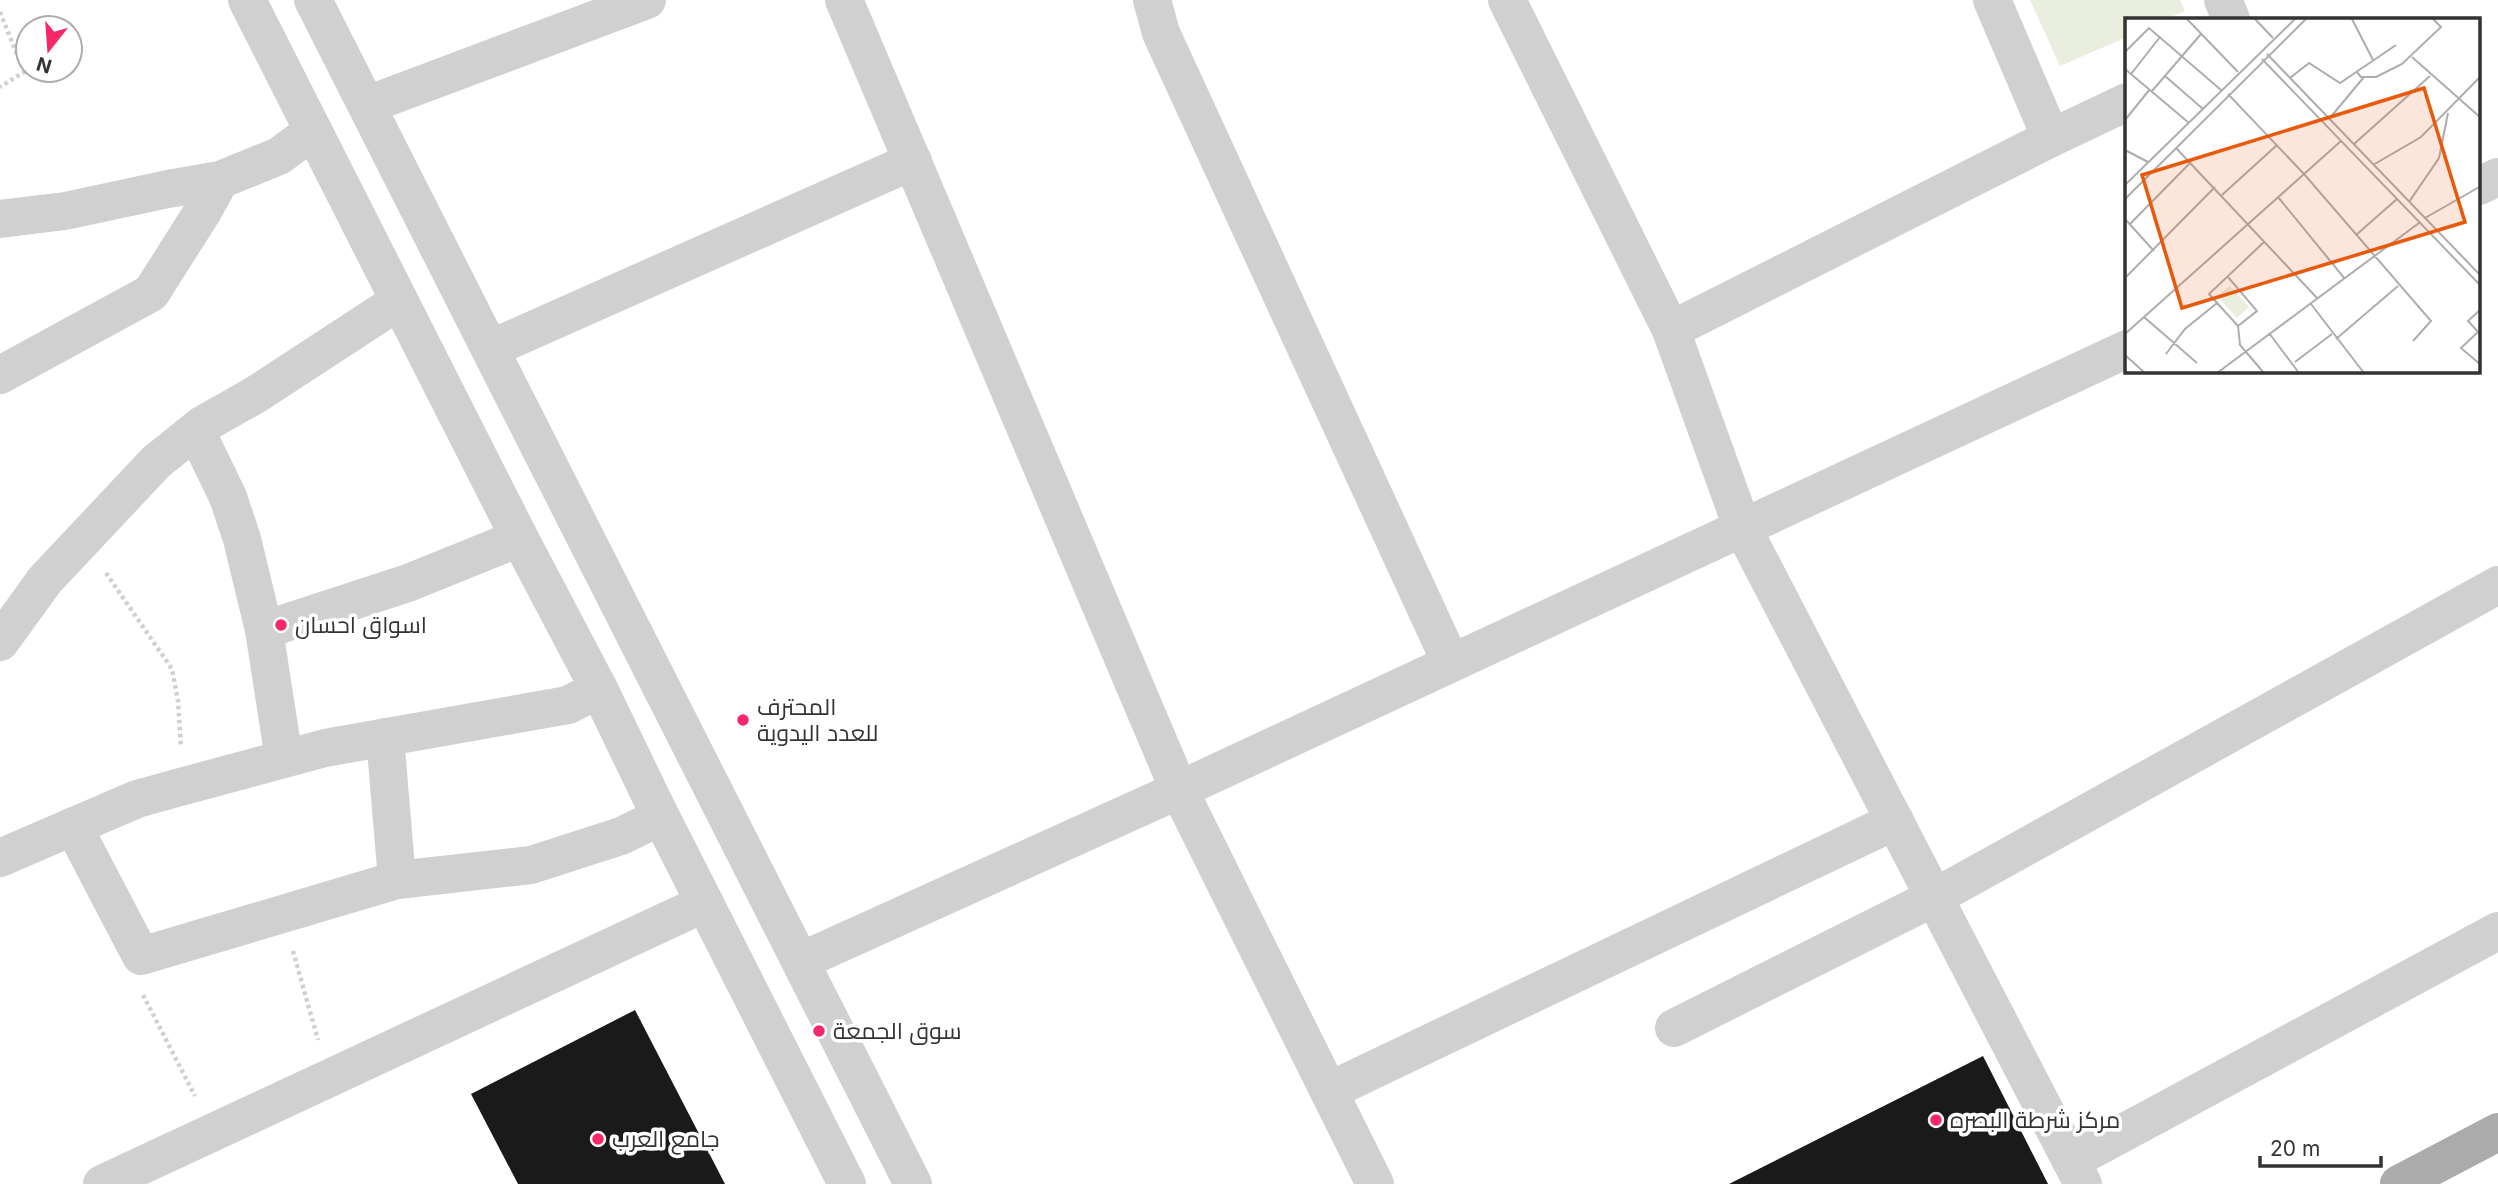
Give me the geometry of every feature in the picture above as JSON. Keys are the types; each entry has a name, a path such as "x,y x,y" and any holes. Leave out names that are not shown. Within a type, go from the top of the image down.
{"main road":[{"path":"2399,1184 2498,1132"}],"street":[{"path":"247,0 599,689 705,903 836,1179"},
{"path":"313,0 914,1184"},
{"path":"366,105 647,0"},
{"path":"844,0 1179,790 1375,1184"},
{"path":"1152,0 1161,33 1451,663"},
{"path":"1507,0 1671,330 1742,527 2077,1172 2498,931"},
{"path":"1992,0 2051,138"},
{"path":"2222,0 2231,18"},
{"path":"1671,330 2125,103"},
{"path":"0,219 65,211 220,180 279,156 313,131"},
{"path":"490,349 913,161"},
{"path":"2480,186 2498,177"},
{"path":"0,375 151,293 220,180"},
{"path":"0,642 46,580 156,461 196,431 399,301"},
{"path":"801,961 1179,790 2125,350"},
{"path":"196,431 232,508 242,540 264,630 284,759"},
{"path":"264,630 408,583 502,545 518,535"},
{"path":"1674,1028 1935,897 2498,584"},
{"path":"0,858 137,799 325,748 568,705 599,689"},
{"path":"385,737 397,880"},
{"path":"73,826 141,956 397,880 531,865 599,844 645,825 656,819 655,805"},
{"path":"1329,1091 1895,821"},
{"path":"102,1184 705,903"}],"path":[{"path":"0,12 24,72 0,87"},
{"path":"76,548 104,570 172,669 178,701 184,786"},
{"path":"282,913 329,1080"},
{"path":"141,956 140,989 214,1132"}],"green space":[{"path":"2030,0 2180,0 2185,11 2168,18 2125,18 2125,38 2060,66"}],"building":[{"name":"جامع العرب","path":"635,1010 725,1184 518,1184 471,1094"},
{"name":"مركز شرطة البصره","path":"1983,1056 2048,1184 1729,1184"}],"place":[{"name":"اسواق احسان","path":"281,625"},
{"name":"المحترف للعدد اليدوية","path":"743,720"},
{"name":"سوق الجمعة","path":"819,1031"},
{"name":"مركز شرطة البصره","path":"1936,1120"},
{"name":"جامع العرب","path":"598,1139"}]}
